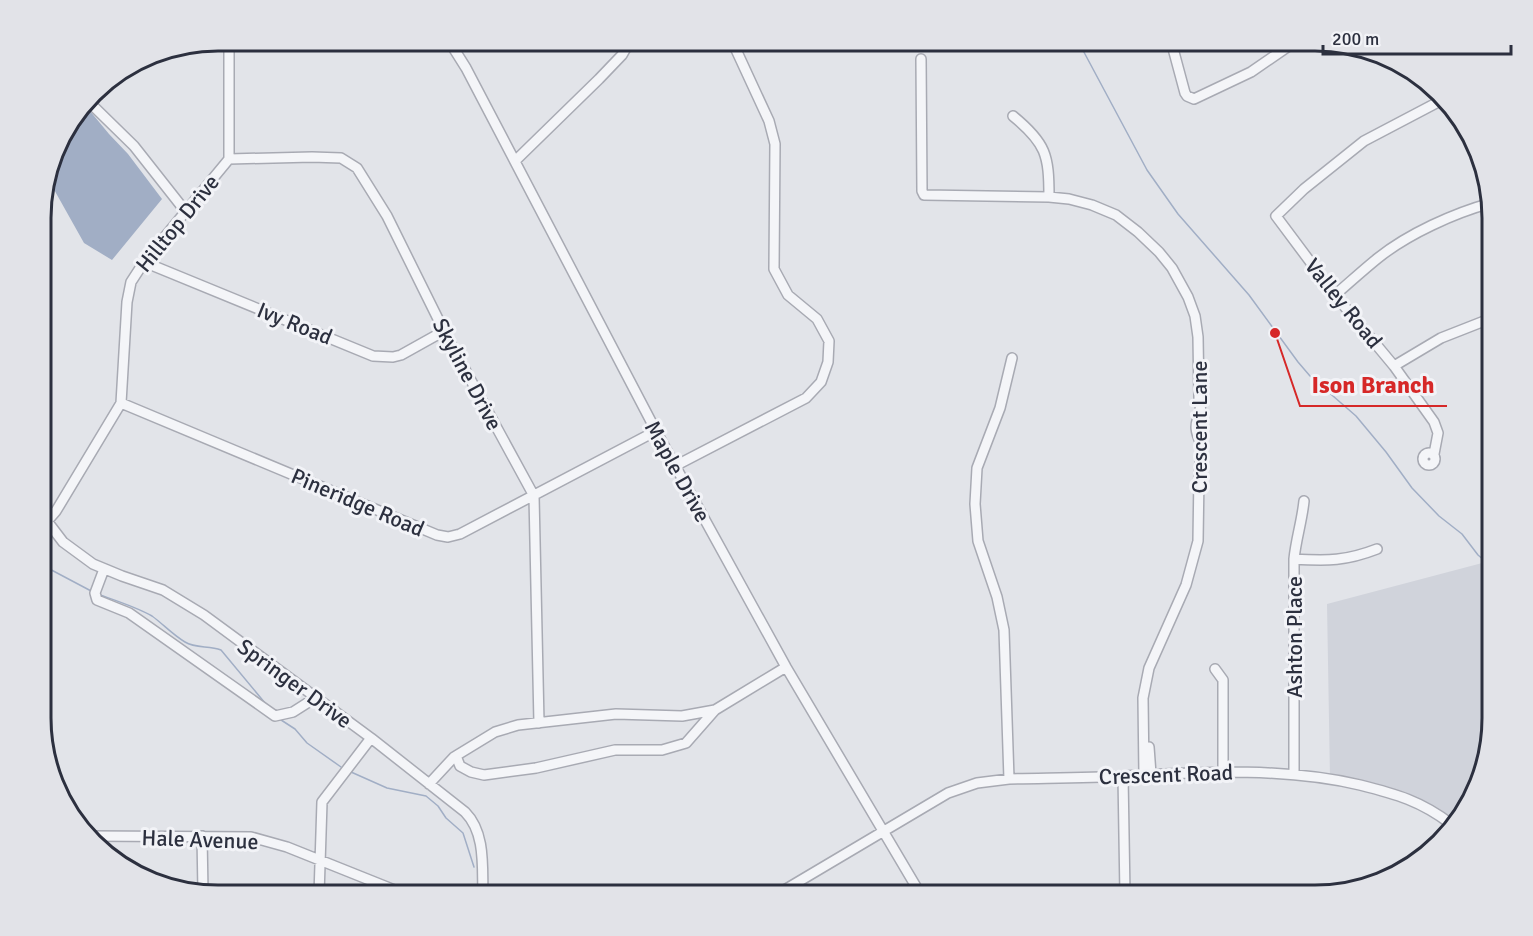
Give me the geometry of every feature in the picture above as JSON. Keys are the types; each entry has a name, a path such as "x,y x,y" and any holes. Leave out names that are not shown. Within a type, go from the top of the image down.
{"street":[{"path":"229,51 229,159"},
{"name":"Maple Drive","path":"456,51 675,466 786,667 915,885"},
{"path":"514,161 599,79 624,51"},
{"path":"675,466 806,398 821,382 828,362 829,341 817,319 788,295 774,269 775,144 769,121 737,51"},
{"path":"1175,51 1185,93 1194,99 1251,72 1281,51"},
{"name":"Crescent Lane","path":"921,59 922,190 924,195 1069,199 1116,215 1138,232 1172,268 1188,297 1195,316 1203,426 1198,541 1186,585 1149,668 1143,698 1144,733 1150,750 1147,774"},
{"name":"Valley Road","path":"1434,454 1438,433 1434,422 1394,366 1335,295 1276,216 1304,189 1364,141 1436,103"},
{"path":"94,106 134,146 186,212"},
{"path":"1013,116 1031,130 1047,157 1049,198"},
{"name":"Skyline Drive","path":"229,159 341,158 357,168 387,216 444,331 534,496 539,723"},
{"name":"Hilltop Drive","path":"51,513 69,490 121,402 127,302 131,282 144,262 229,159"},
{"path":"1335,295 1380,256 1426,229 1482,206"},
{"name":"Ivy Road","path":"144,262 374,356 401,355 444,331"},
{"path":"1394,366 1441,338 1482,322"},
{"path":"1010,779 1004,630 997,597 978,541 975,504 977,468 1000,408 1012,358"},
{"name":"Pineridge Road","path":"121,402 437,535 448,537 460,534 656,431"},
{"name":"Ashton Place","path":"1294,774 1294,559 1304,501"},
{"name":"Springer Drive","path":"51,529 74,552 104,569 163,590 184,602 371,738 472,819 479,839 482,885"},
{"path":"1294,559 1324,561 1352,558 1377,549"},
{"path":"104,569 95,593 97,600 129,613 275,716 293,712 315,698"},
{"path":"456,756 460,766 484,775 537,768 615,750 662,750 686,743 716,710 786,667"},
{"path":"1215,669 1223,681 1223,771"},
{"path":"429,784 456,756 495,732 518,725 616,714 682,716 716,710"},
{"path":"319,885 322,802 371,738"},
{"name":"Crescent Road","path":"793,885 948,793 977,783 1010,779 1223,771 1294,774 1345,782 1401,795 1447,821"},
{"path":"1123,776 1125,885"},
{"name":"Hale Avenue","path":"100,836 251,837 287,847 380,885"},
{"path":"202,836 203,884"}],"shaded area":[{"path":"1482,563 1481,740 1469,782 1460,802 1446,823 1396,795 1330,778 1327,604"}],"water":[{"path":"90,111 128,154 162,199 112,260 84,243 54,189 60,164 73,134"}],"waterway":[{"path":"1083,51 1147,170 1178,214 1249,295 1310,376 1356,416 1412,488 1439,516 1462,534 1482,558"},
{"path":"51,570 93,592"},
{"path":"100,595 152,616 189,644 221,650 265,703"},
{"path":"278,718 295,729 307,743 341,767"},
{"path":"351,772 387,788 426,796 463,833 474,867"}],"place":[{"name":"Ison Branch","path":"1275,333"}]}
